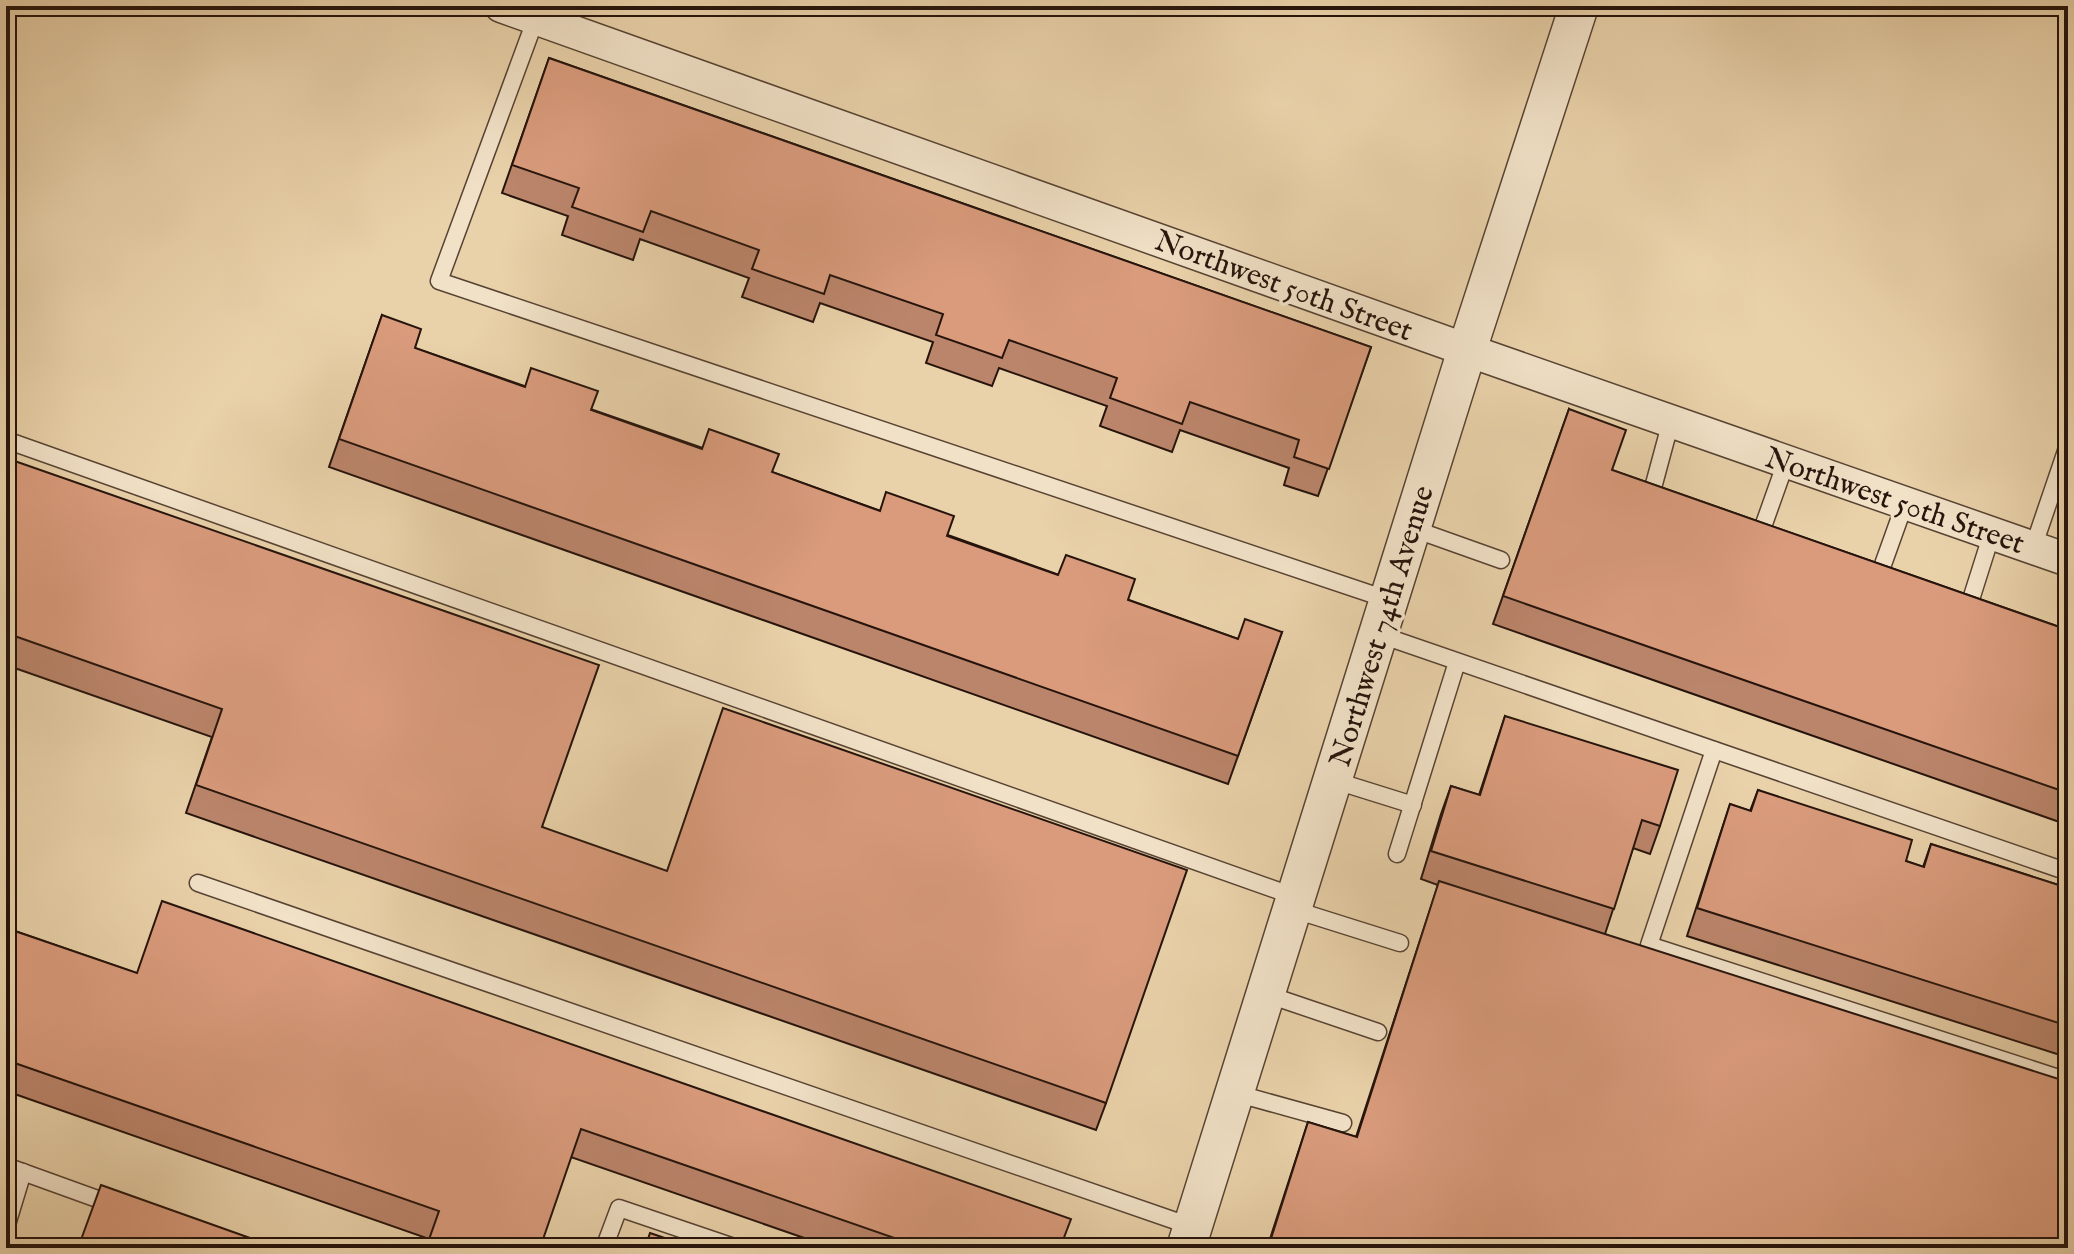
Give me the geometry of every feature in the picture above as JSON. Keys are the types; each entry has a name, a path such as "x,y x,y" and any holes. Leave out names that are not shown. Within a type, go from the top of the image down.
{"street":[{"name":"Northwest 50th Street","path":"501,6 2068,560"},
{"name":"Northwest 74th Avenue","path":"1190,1237 1467,350 1579,6"}],"lane":[{"path":"536,18 439,281 1384,617 1457,662 2068,872"},
{"path":"1650,499 1671,421"},
{"path":"6,440 1400,943"},
{"path":"2033,548 2068,445"},
{"path":"1759,538 1786,462"},
{"path":"1876,584 1905,503"},
{"path":"1411,528 1501,560"},
{"path":"1967,612 1992,533"},
{"path":"1397,854 1457,662"},
{"path":"1714,750 1649,945 2068,1081"},
{"path":"1333,780 1413,805"},
{"path":"198,883 1190,1237"},
{"path":"1266,994 1378,1032"},
{"path":"1235,1093 1343,1123"},
{"path":"6,1166 136,1213"},
{"path":"6,1228 23,1172"},
{"path":"604,1248 619,1208 737,1248"}],"building":[{"path":"549,58 1371,347 1329,469 1294,457 1299,440 1190,402 1182,424 1110,398 1117,378 1009,340 1002,358 936,335 943,314 830,275 824,294 752,269 759,250 651,211 643,232 572,207 579,188 512,165"},
{"path":"382,315 421,329 415,348 525,387 531,368 598,391 591,410 702,449 709,429 779,454 772,472 880,511 886,492 954,516 947,536 1058,575 1066,555 1135,579 1128,600 1238,639 1245,619 1282,632 1238,756 339,439"},
{"path":"1569,409 1626,430 1612,470 2068,630 2068,793 1503,596"},
{"path":"6,458 599,665 542,827 667,871 723,708 1187,870 1106,1103 196,785 222,709 6,633"},
{"path":"1505,716 1678,770 1660,826 1642,820 1614,909 1431,851 1451,786 1480,795"},
{"path":"1758,790 1912,840 1906,861 1924,867 1931,844 2068,888 2068,1026 1697,908 1730,804 1751,811"},
{"path":"1439,881 2068,1082 2068,1217 2058,1248 1268,1248 1308,1122 1357,1137"},
{"path":"162,901 1071,1219 1060,1248 923,1248 581,1129 540,1248 426,1248 439,1211 6,1060 6,928 137,973"},
{"path":"101,1185 278,1248 78,1248"},
{"path":"650,1233 694,1248 645,1248"}]}
